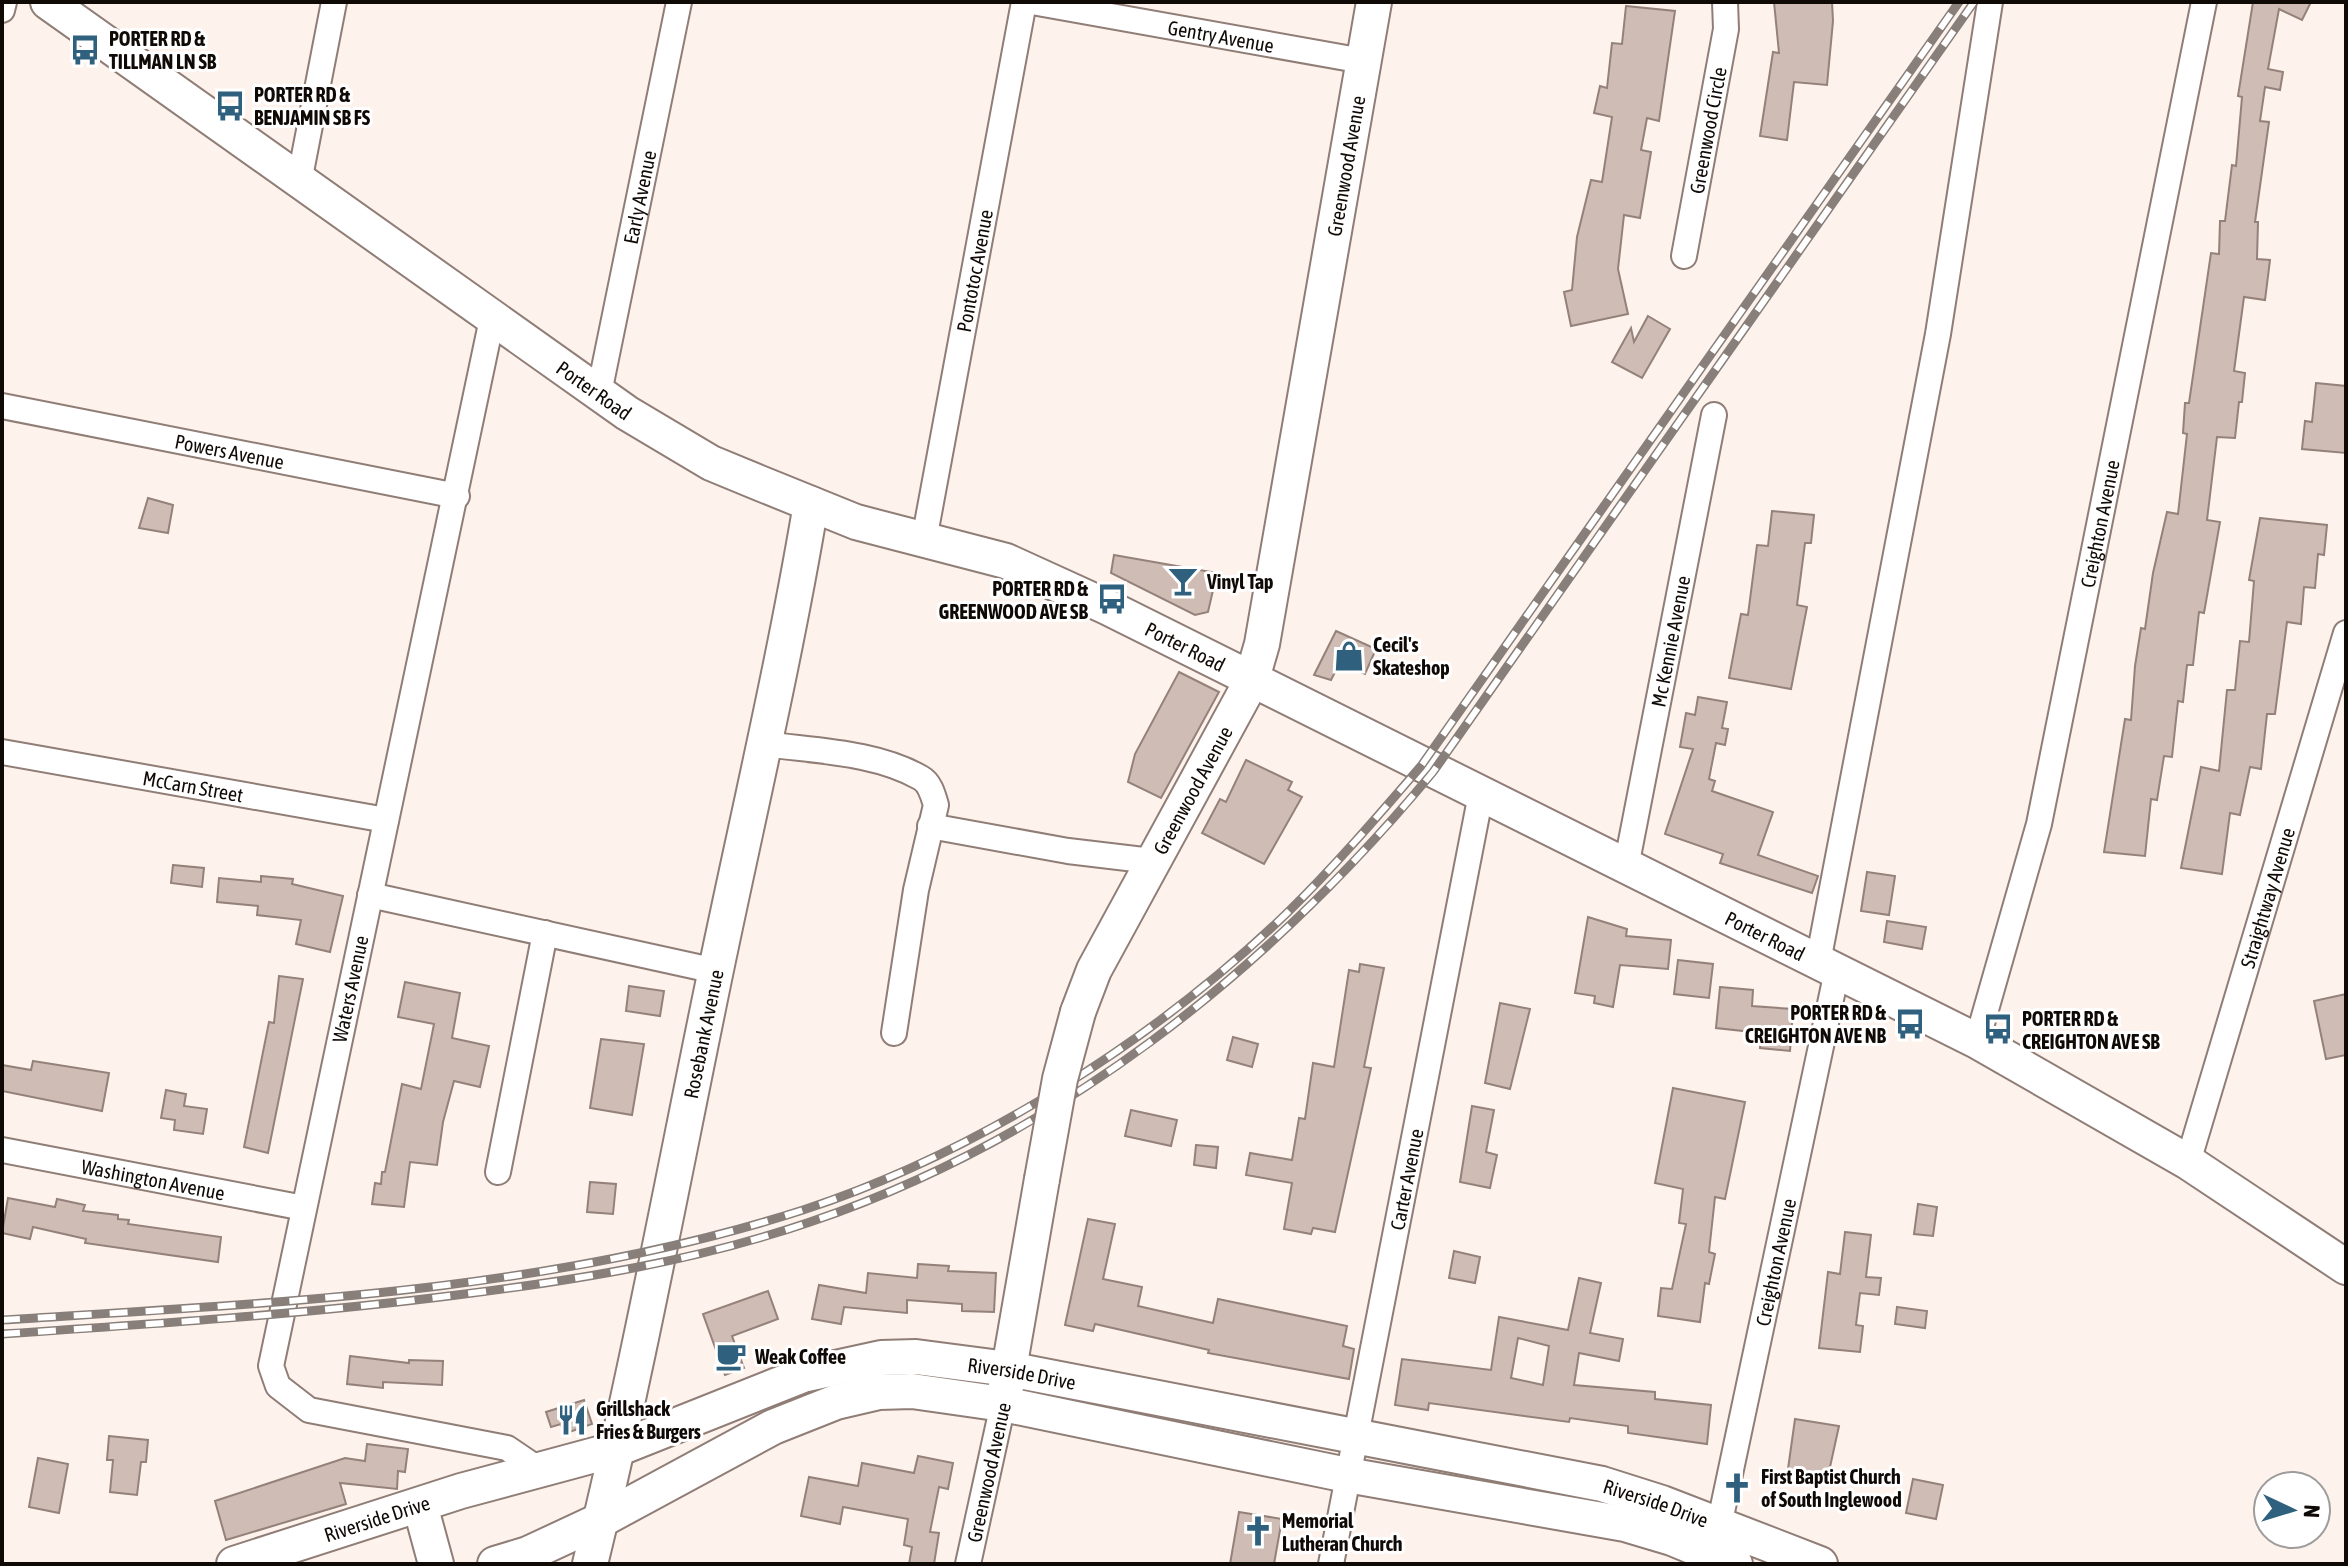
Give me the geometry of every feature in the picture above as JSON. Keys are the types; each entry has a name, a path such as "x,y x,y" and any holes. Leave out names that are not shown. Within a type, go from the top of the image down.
{"street":[{"path":"2,10 4,2"},
{"name":"Porter Road","path":"48,2 492,319 599,393 711,463 856,522 1006,561 1131,619 1251,682 1977,1041 2188,1162 2346,1267"},
{"path":"299,182 334,2"},
{"name":"Early Avenue","path":"599,393 610,355 679,2"},
{"name":"Pontotoc Avenue","path":"924,540 1024,2"},
{"name":"Gentry Avenue","path":"1032,2 1363,61"},
{"name":"Greenwood Avenue","path":"968,1564 1003,1404 1060,1079 1078,1012 1094,970 1251,682 1262,644 1374,2"},
{"name":"Greenwood Circle","path":"1684,256 1726,29 1725,2"},
{"name":"Creighton Avenue","path":"1722,1548 1828,967 1938,334 1990,2"},
{"name":"Creighton Avenue","path":"1977,1041 2039,824 2204,2"},
{"name":"Waters Avenue","path":"492,319 271,1366 278,1386 309,1410 507,1448 538,1469"},
{"name":"Powers Avenue","path":"2,406 457,496"},
{"name":"Mc Kennie Avenue","path":"1626,867 1714,415"},
{"name":"Rosebank Avenue","path":"590,1564 639,1357 811,504"},
{"name":"Straightway Avenue","path":"2188,1162 2346,633"},
{"path":"765,744 867,758 923,779 936,805 916,890 894,1033"},
{"name":"McCarn Street","path":"2,752 386,820"},
{"name":"Carter Avenue","path":"1331,1564 1481,794"},
{"path":"930,826 1068,851 1152,861"},
{"path":"370,895 716,971"},
{"path":"498,1172 545,933"},
{"name":"Washington Avenue","path":"2,1150 304,1208"},
{"name":"Riverside Drive","path":"234,1564 538,1469 617,1449 803,1375 881,1358 958,1359 1602,1484 1722,1548"},
{"name":"Riverside Drive","path":"495,1564 542,1559 601,1520 751,1439 836,1402 879,1392 912,1391 1003,1404 1347,1475 1625,1524 1722,1548 1820,1564"},
{"path":"734,1403 751,1439"},
{"path":"1206,1446 1213,1410"},
{"path":"420,1505 436,1564"}],"building":[{"path":"1774,2 1832,2 1827,85 1794,82 1787,140 1760,136 1773,52 1779,53"},
{"path":"2253,2 2311,2 2302,20 2279,9 2268,69 2283,72 2280,90 2265,87 2260,121 2269,122 2255,222 2258,222 2257,259 2270,260 2265,300 2244,297 2234,371 2245,373 2242,402 2239,402 2235,438 2217,437 2207,520 2220,522 2204,613 2199,612 2193,665 2187,665 2183,702 2178,701 2172,757 2164,756 2157,800 2151,799 2145,856 2104,852 2125,719 2131,720 2135,666 2141,628 2145,629 2153,573 2167,512 2178,514 2187,434 2183,433 2185,403 2189,403 2211,253 2219,254 2220,221 2225,221 2232,165 2236,166 2242,97 2238,96"},
{"path":"1626,6 1675,11 1659,121 1647,118 1641,150 1651,152 1640,218 1624,215 1618,269 1628,314 1571,326 1564,292 1572,290 1577,237 1591,180 1602,182 1612,117 1594,113 1600,86 1607,88 1612,43 1622,44"},
{"path":"1648,316 1670,329 1642,378 1612,362 1631,328 1634,342"},
{"path":"2316,383 2346,386 2346,453 2302,449 2305,421 2312,422"},
{"path":"148,498 173,505 168,533 139,528"},
{"path":"1772,511 1814,515 1811,543 1805,543 1797,605 1807,607 1791,689 1729,678 1741,614 1748,615 1757,545 1768,546"},
{"path":"2260,518 2327,525 2324,555 2318,554 2315,588 2304,587 2301,624 2287,622 2275,714 2267,714 2261,769 2250,767 2240,815 2230,813 2222,874 2181,868 2201,767 2219,771 2227,690 2235,690 2240,641 2249,642 2254,581 2249,580"},
{"path":"1114,555 1217,573 1208,612 1195,615 1111,573"},
{"name":"Cecil's Skateshop","path":"1336,631 1376,649 1365,674 1340,662 1331,680 1314,675"},
{"path":"1179,672 1219,692 1161,798 1128,782 1135,754"},
{"path":"1698,697 1727,702 1722,728 1728,729 1725,745 1716,743 1709,779 1715,781 1712,791 1773,812 1758,855 1818,876 1812,893 1720,863 1723,854 1665,834 1693,749 1680,747 1686,713 1695,715"},
{"path":"1246,760 1292,782 1288,790 1302,797 1264,864 1202,833 1220,799 1226,802"},
{"path":"173,865 204,868 202,887 171,883"},
{"path":"1867,872 1895,876 1889,915 1861,911"},
{"path":"261,876 293,879 292,884 343,896 330,952 296,944 301,920 257,915 258,906 217,902 219,878 261,882"},
{"path":"1588,917 1627,929 1626,936 1671,940 1668,969 1620,965 1613,1007 1594,1003 1595,996 1575,993"},
{"path":"1887,921 1926,927 1922,949 1884,942"},
{"path":"1678,960 1713,964 1709,998 1674,994"},
{"path":"1360,964 1384,968 1364,1067 1371,1068 1335,1232 1313,1228 1311,1234 1284,1229 1292,1183 1246,1175 1250,1153 1292,1160 1299,1118 1305,1119 1313,1063 1334,1067 1349,970 1359,972"},
{"path":"279,976 303,979 268,1153 244,1147 269,1022 274,1023"},
{"path":"405,982 460,993 452,1038 489,1046 480,1087 454,1081 443,1122 437,1165 410,1162 404,1207 372,1204 375,1183 381,1184 382,1172 385,1172 402,1084 421,1089 434,1024 398,1017"},
{"path":"629,986 664,991 660,1016 626,1011"},
{"path":"1720,987 1753,990 1752,1006 1793,1009 1790,1051 1760,1048 1761,1033 1716,1028"},
{"path":"2346,994 2346,1055 2326,1059 2314,1001"},
{"path":"1500,1003 1530,1009 1510,1089 1485,1083"},
{"path":"1233,1037 1258,1044 1252,1067 1227,1060"},
{"path":"601,1039 644,1044 632,1115 590,1108"},
{"path":"33,1061 109,1073 102,1111 2,1091 2,1065 31,1070"},
{"path":"1673,1088 1745,1102 1725,1199 1715,1197 1709,1252 1715,1254 1709,1284 1705,1283 1700,1322 1658,1316 1661,1288 1672,1289 1686,1224 1679,1223 1683,1189 1655,1183"},
{"path":"166,1090 186,1094 184,1106 207,1109 203,1134 174,1130 175,1120 161,1118"},
{"path":"1472,1106 1494,1110 1486,1152 1497,1155 1490,1188 1460,1182"},
{"path":"1131,1110 1177,1120 1171,1146 1125,1136"},
{"path":"1196,1145 1218,1147 1216,1168 1194,1165"},
{"path":"590,1182 616,1184 613,1214 587,1212"},
{"path":"8,1198 55,1207 57,1199 85,1205 83,1211 118,1215 118,1219 129,1220 128,1224 221,1237 218,1262 85,1243 86,1239 33,1227 30,1239 2,1233"},
{"path":"1918,1204 1937,1207 1933,1236 1914,1234"},
{"path":"1088,1219 1115,1224 1103,1279 1142,1287 1138,1306 1213,1323 1218,1299 1347,1326 1343,1346 1354,1349 1349,1379 1208,1353 1209,1350 1095,1324 1093,1331 1065,1325"},
{"path":"1845,1232 1871,1235 1866,1277 1881,1278 1879,1295 1860,1293 1856,1325 1863,1326 1860,1352 1819,1348 1828,1272 1840,1274"},
{"path":"1454,1251 1480,1257 1475,1283 1449,1278"},
{"path":"918,1264 949,1266 948,1271 996,1273 994,1312 962,1311 962,1304 907,1300 907,1313 844,1307 841,1324 812,1319 819,1285 866,1293 868,1273 917,1278"},
{"path":"1579,1278 1601,1283 1590,1333 1623,1339 1619,1361 1579,1353 1574,1385 1655,1392 1655,1399 1711,1405 1707,1444 1628,1433 1628,1426 1570,1418 1569,1422 1429,1403 1428,1410 1395,1405 1402,1359 1491,1370 1499,1317 1568,1330","holes":["1518,1338 1549,1346 1543,1385 1511,1378"]},
{"path":"768,1291 778,1319 732,1336 744,1368 725,1375 703,1314"},
{"path":"1897,1307 1927,1311 1925,1328 1895,1324"},
{"path":"350,1356 409,1363 409,1360 443,1361 442,1385 383,1382 383,1388 347,1384"},
{"path":"584,1400 592,1424 564,1434 561,1424 551,1427 546,1412"},
{"path":"1795,1419 1839,1426 1828,1476 1788,1469"},
{"path":"109,1436 148,1440 146,1462 141,1462 137,1495 110,1492 113,1460 107,1460"},
{"path":"367,1444 408,1449 405,1472 398,1471 397,1489 340,1483 346,1504 226,1540 215,1501 345,1458 365,1461"},
{"path":"918,1456 953,1463 948,1489 939,1487 930,1532 939,1533 934,1564 909,1564 912,1547 904,1545 908,1519 843,1507 840,1524 801,1516 809,1477 858,1486 862,1463 914,1473"},
{"path":"38,1458 68,1464 59,1513 29,1507"},
{"path":"1913,1479 1943,1485 1936,1519 1906,1513"},
{"path":"1239,1512 1282,1519 1274,1564 1230,1564"}],"railway":[{"path":"2,1320 305,1300 406,1290 607,1260 706,1238 803,1210 933,1157 1061,1088 1122,1048 1180,1005 1287,913 1421,766 1959,2"},
{"path":"2,1334 344,1308 547,1283 636,1268 767,1236 901,1187 989,1144 1072,1095 1152,1040 1228,980 1300,915 1369,845 1433,772 1974,2"}],"place":[{"name":"PORTER RD & TILLMAN LN SB","path":"85,50"},
{"name":"PORTER RD & BENJAMIN SB FS","path":"230,106"},
{"name":"Vinyl Tap","path":"1183,581"},
{"name":"PORTER RD & GREENWOOD AVE SB","path":"1112,599"},
{"name":"Cecil's Skateshop","path":"1349,656"},
{"name":"PORTER RD & CREIGHTON AVE NB","path":"1910,1024"},
{"name":"PORTER RD & CREIGHTON AVE SB","path":"1998,1029"},
{"name":"Weak Coffee","path":"731,1356"},
{"name":"Grillshack Fries & Burgers","path":"572,1420"},
{"name":"First Baptist Church of South Inglewood","path":"1737,1488"},
{"name":"Memorial Lutheran Church","path":"1258,1531"}]}
